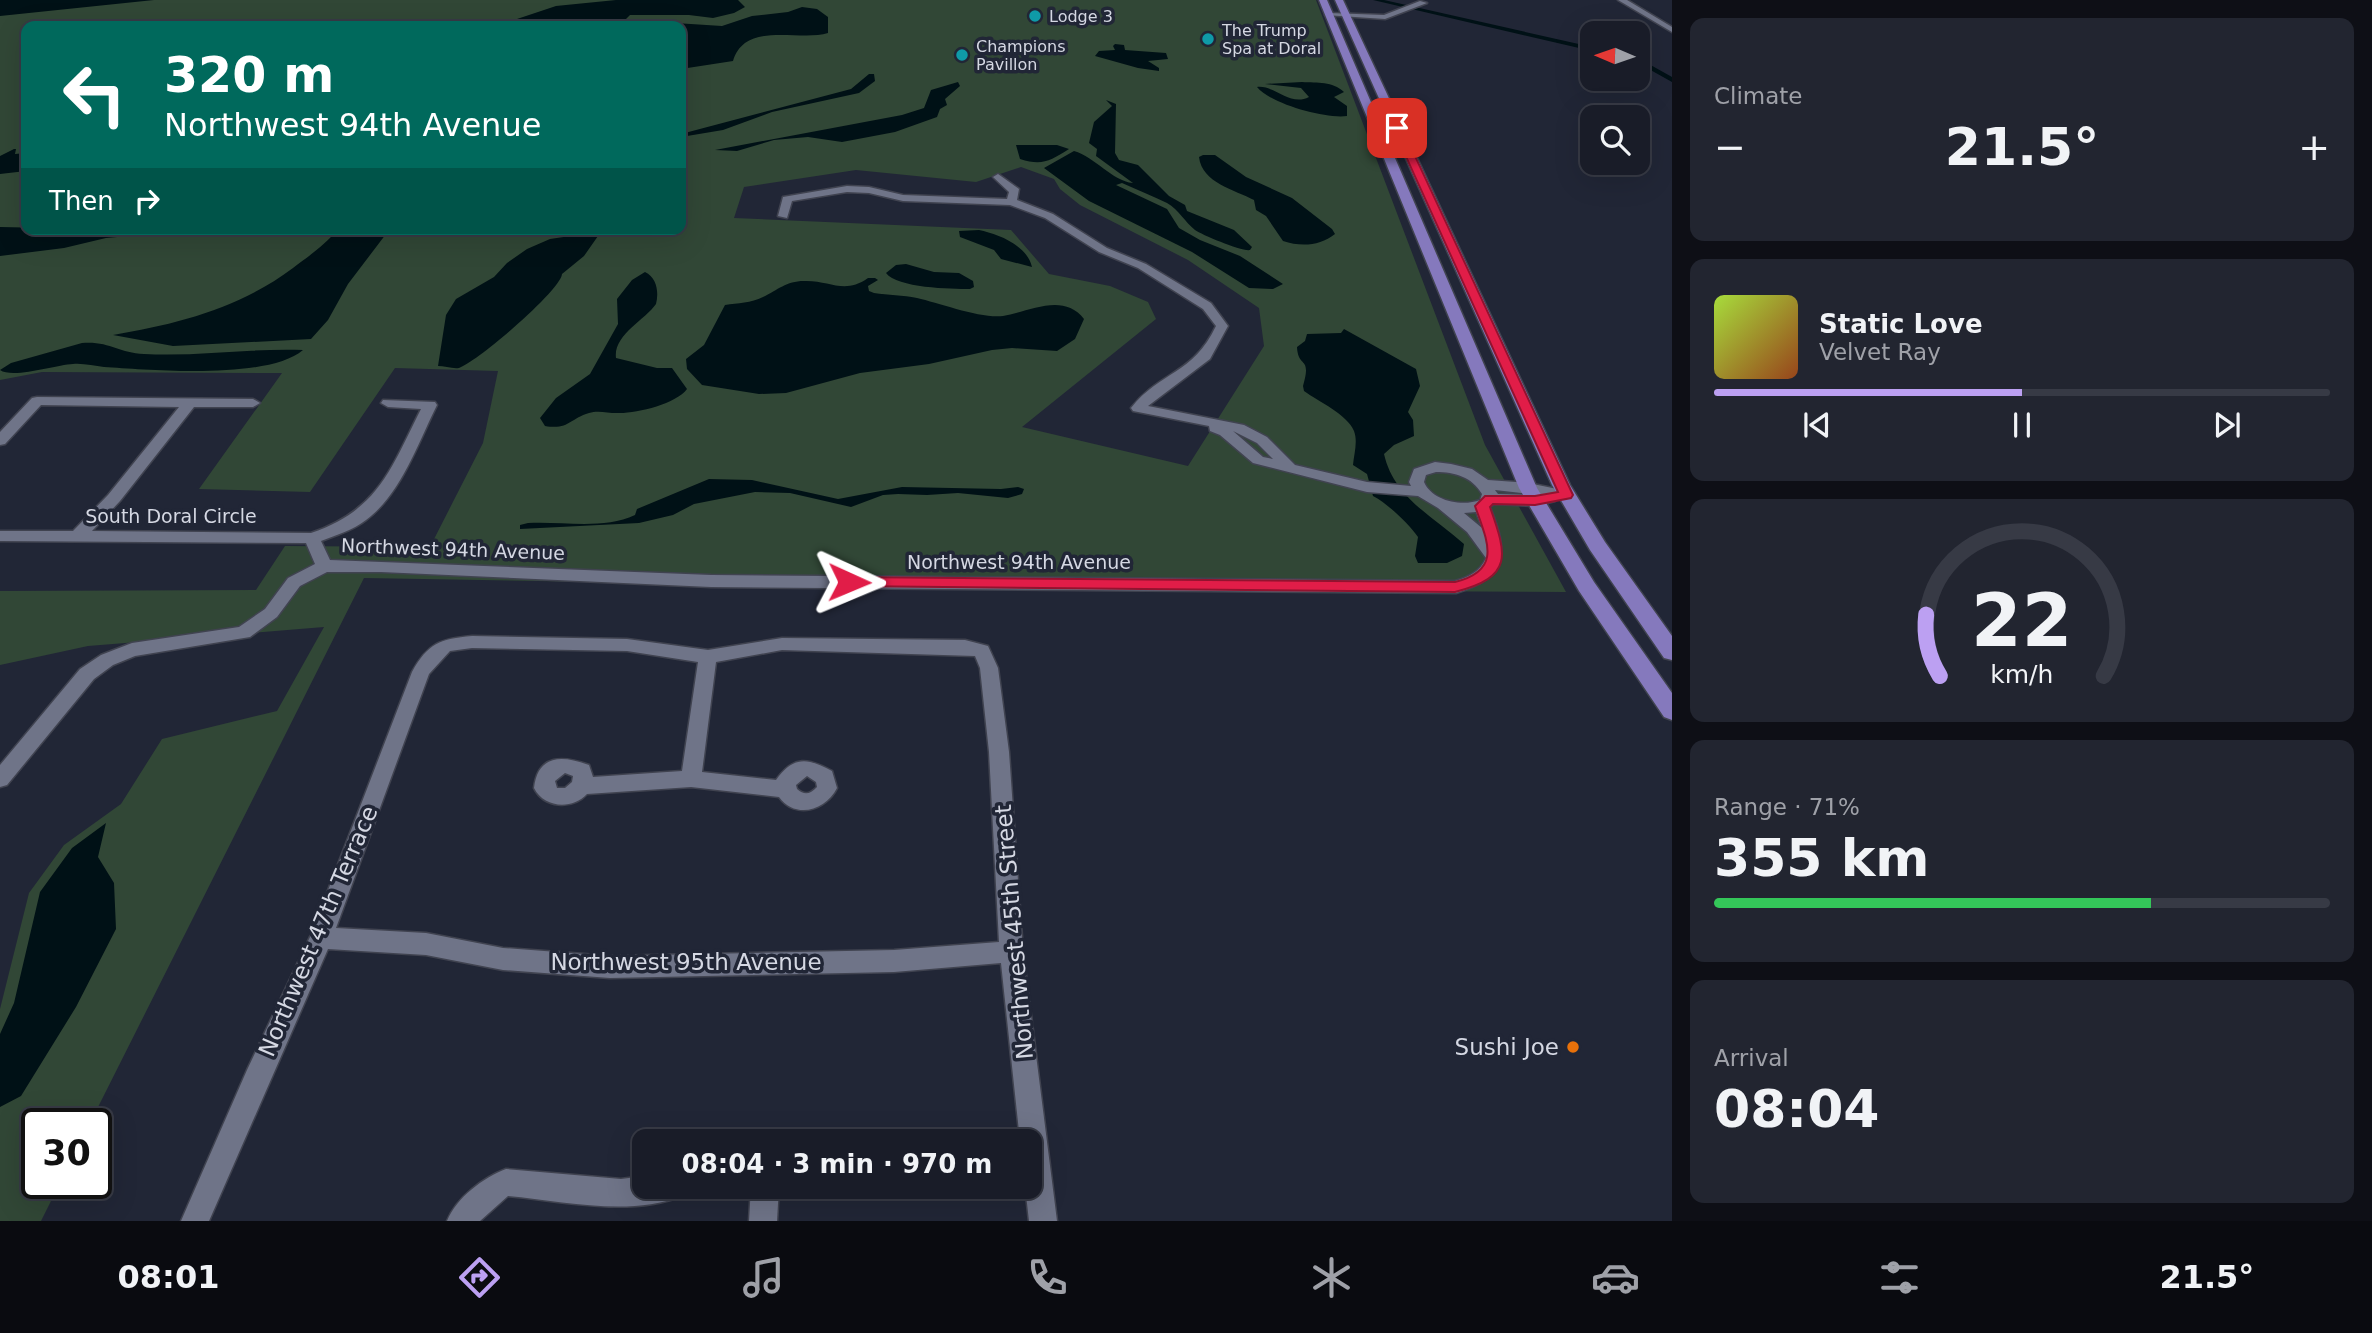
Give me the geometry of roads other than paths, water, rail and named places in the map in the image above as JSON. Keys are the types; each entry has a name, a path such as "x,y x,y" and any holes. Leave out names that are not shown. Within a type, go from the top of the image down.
{"main road":[{"path":"1323,0 1531,494 1604,612 1672,711"},
{"path":"1339,0 1566,495 1597,545 1672,652"},
{"path":"1354,75 1374,77"},
{"path":"1387,153 1409,155"},
{"path":"1406,200 1431,202"},
{"path":"1431,259 1458,262"},
{"path":"1455,318 1485,322"},
{"path":"1604,612 1644,613"}],"street":[{"path":"1622,0 1672,30"},
{"path":"1329,14 1389,16 1420,4"},
{"path":"998,177 1015,191 1011,202"},
{"path":"783,216 787,199 847,189 869,190 903,198 1011,202 1049,216 1103,250 1142,266 1207,306 1222,326 1215,346 1191,372 1150,393 1138,408 1171,414 1225,432 1258,460 1367,487 1413,491 1440,504 1467,522 1486,542 1495,561"},
{"path":"1161,387 1171,414"},
{"path":"0,441 37,401 253,402"},
{"path":"78,536 114,498 190,402"},
{"path":"0,779 88,674 107,660 132,650 244,633 271,613 294,582 324,566 312,538 342,527 365,514 380,495 430,405 388,403"},
{"path":"1413,491 1419,472 1435,467 1459,470 1485,496 1496,546 1495,561"},
{"path":"1440,504 1465,509 1485,496 1566,495"},
{"name":"South Doral Circle","path":"0,536 312,538"},
{"name":"Northwest 94th Avenue","path":"324,566 382,566 711,581 1455,587 1475,582 1487,573 1495,561"},
{"name":"Northwest 47th Terrace","path":"195,1221 321,938 421,672 432,657 445,645 472,642 627,645 708,657"},
{"name":"Northwest 45th Street","path":"708,657 782,644 977,649 986,655 996,728 1011,952 1043,1221"},
{"path":"691,779 708,657"},
{"path":"582,786 691,779 785,789"},
{"name":"Northwest 95th Avenue","path":"321,938 426,944 503,959 610,967 894,961 1011,952"},
{"path":"461,1221 491,1190 506,1182 621,1193 632,1191"},
{"path":"763,1221 764,1199"}],"waterway":[{"path":"1376,0 1580,46"},
{"path":"1650,67 1672,80"}],"place":[{"name":"Lodge 3","path":"1035,16"},
{"name":"The Trump Spa at Doral","path":"1208,39"},
{"name":"Champions Pavillon","path":"962,55"},
{"name":"Sushi Joe","path":"1573,1047"}]}
